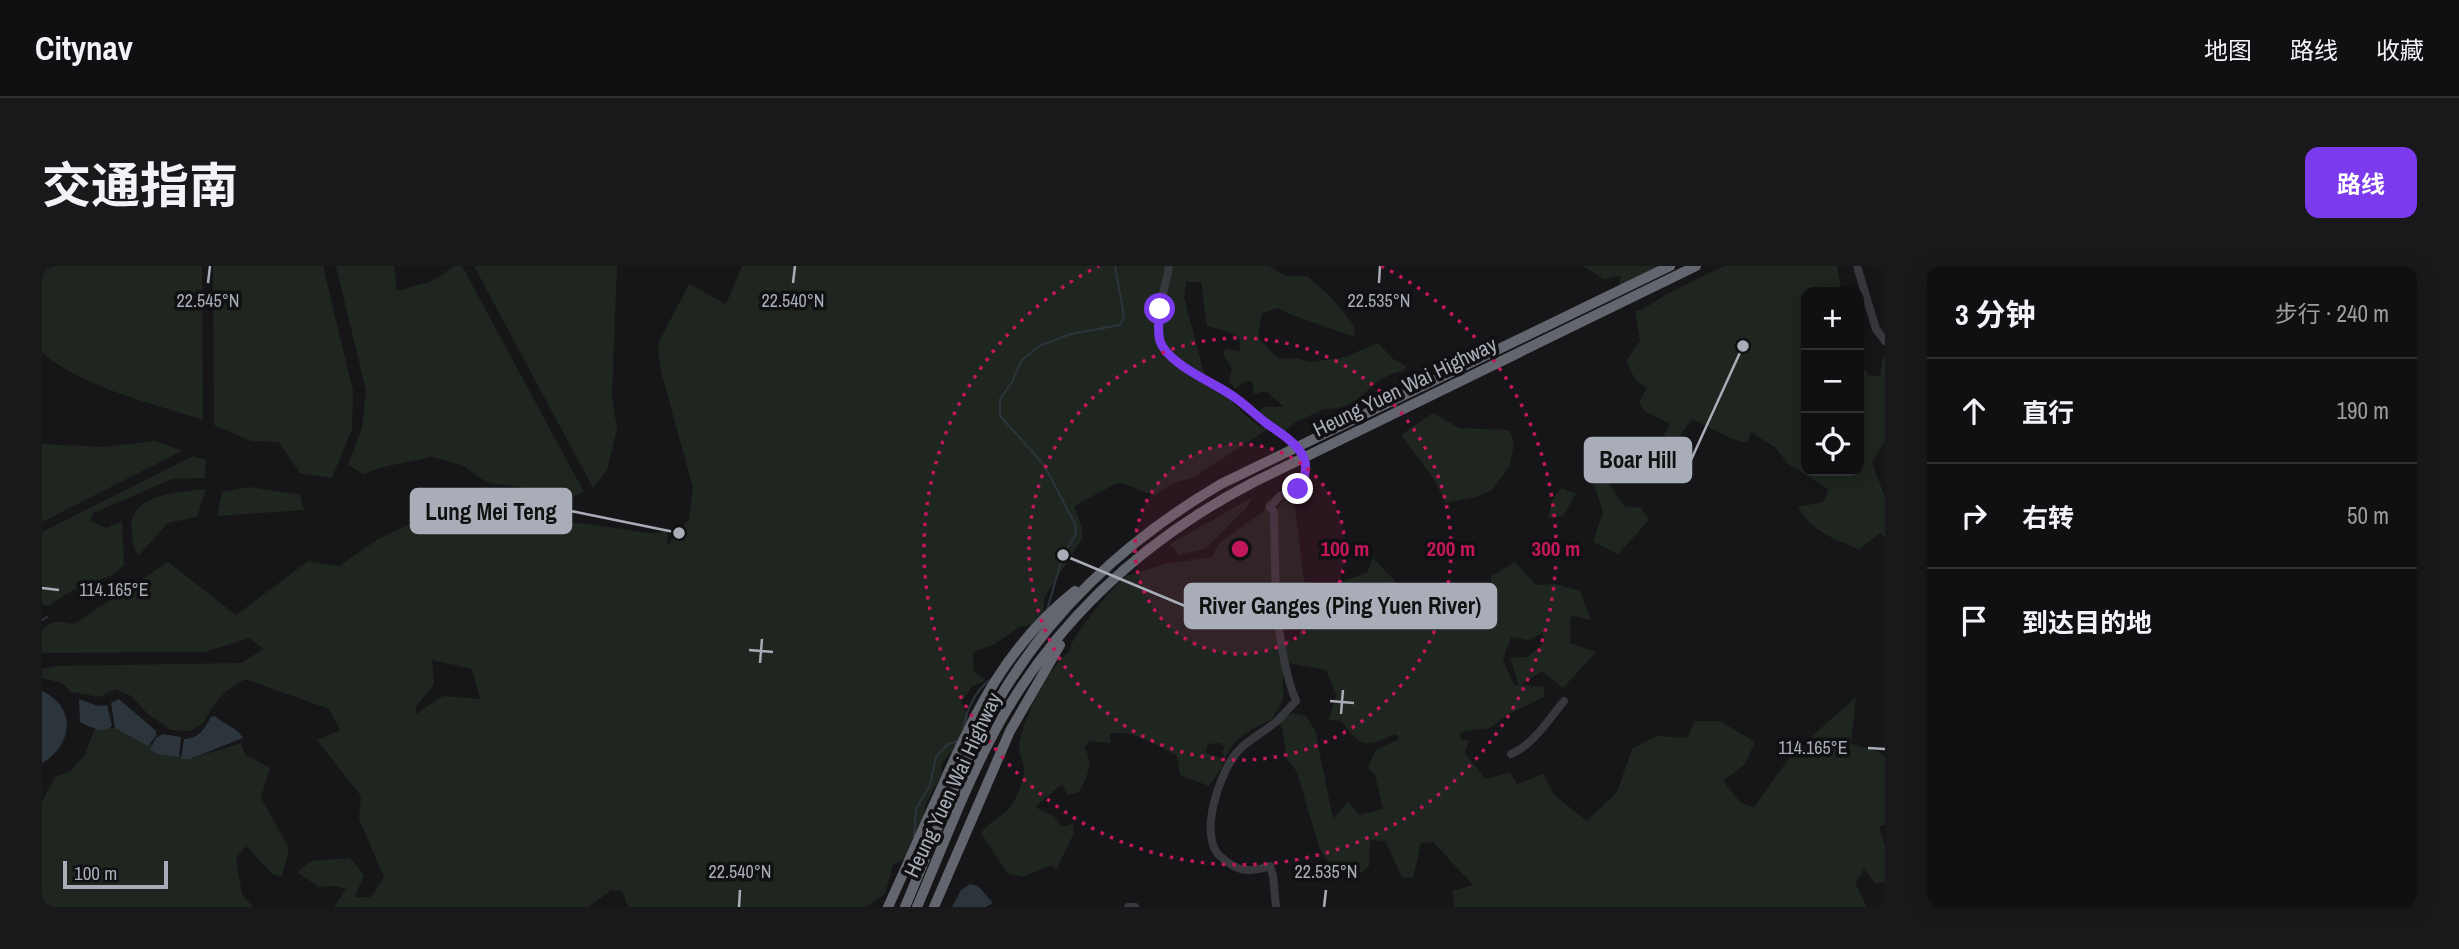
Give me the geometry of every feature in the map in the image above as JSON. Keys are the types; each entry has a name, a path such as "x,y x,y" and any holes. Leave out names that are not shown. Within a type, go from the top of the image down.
{"highway":[{"name":"Heung Yuen Wai Highway","path":"1575,319 1670,266"},
{"name":"Heung Yuen Wai Highway","path":"917,907 1001,720 1040,660 1117,574 1191,517 1293,456 1575,319 1696,266"},
{"name":"Heung Yuen Wai Highway","path":"905,907 991,712 1063,605 1116,557 1193,501 1238,476 1293,456"},
{"path":"888,907 978,707 1025,637 1063,605"},
{"path":"934,907 1010,731 1054,653 1078,618"}],"street":[{"path":"1169,266 1158,327 1160,342 1168,355 1228,392 1287,438 1306,460 1306,471 1298,489 1280,496 1270,507 1274,512 1275,569 1284,667 1296,701 1237,753 1219,786 1210,824 1216,853 1233,867 1242,872 1270,866 1276,907"},
{"path":"1857,266 1876,330 1885,341"},
{"path":"1511,754 1518,751 1541,729 1564,701"},
{"path":"1128,907 1135,907"}],"shaded area":[{"path":"42,266 202,266 203,420 98,385 42,353"},
{"path":"213,266 323,266 353,391 352,429 332,478 300,473 279,442 251,441 214,425"},
{"path":"336,266 394,266 397,291 433,281 454,266 462,266 584,492 570,498 561,498 540,490 491,483 462,465 432,457 363,474 348,465 362,428 366,391"},
{"path":"474,266 617,266 612,397 617,429 607,470 593,488"},
{"path":"742,266 1269,266 1285,276 1307,276 1330,296 1353,324 1355,337 1278,308 1262,313 1258,338 1278,358 1309,362 1342,358 1378,343 1393,359 1406,366 1404,371 1391,374 1374,384 1358,400 1342,407 1322,410 1294,423 1283,433 1259,412 1263,407 1284,407 1266,391 1254,394 1252,381 1246,381 1235,389 1229,381 1232,369 1223,354 1226,349 1240,351 1239,338 1207,326 1201,282 1186,282 1184,297 1204,373 1246,416 1268,429 1192,478 1172,483 1155,496 1117,483 1074,506 1082,528 1082,539 1044,598 1043,626 1039,623 1019,627 995,644 973,652 974,672 986,680 973,686 961,702 969,718 962,748 951,752 941,764 942,774 926,803 914,859 902,860 893,865 885,894 866,907 628,907 622,891 611,890 589,907 334,907 346,889 335,886 319,887 297,872 311,861 350,858 364,875 355,897 371,897 384,877 359,819 361,796 317,740 340,730 329,709 245,679 226,691 212,707 204,722 191,731 171,730 148,714 131,696 115,689 100,697 71,692 62,683 42,678 42,669 57,666 241,663 264,649 249,638 205,652 42,653 42,630 46,626 56,622 74,624 168,562 236,615 308,561 339,566 378,539 433,513 589,524 647,533 659,533 668,528 667,546 689,519 693,488 661,371 659,342 689,284 726,304","holes":["432,660 472,669 480,699 443,696 416,714 416,707 434,684"]},
{"path":"1583,266 1661,266 1619,287 1621,276 1604,279"},
{"path":"1724,266 1837,266 1841,287 1801,287 1801,472 1787,463 1776,448 1751,432 1747,443 1732,439 1692,419 1675,442 1664,434 1670,424 1644,411 1639,402 1647,388 1635,379 1626,361 1640,341 1635,310 1640,311 1667,294"},
{"path":"1883,357 1885,441 1872,463 1885,497 1885,538 1880,533 1859,549 1832,538 1810,523 1798,507 1824,502 1828,489 1808,476 1864,476 1864,368 1868,375 1880,376"},
{"path":"1433,413 1459,428 1509,430 1514,443 1510,466 1491,491 1446,503 1433,478 1401,435"},
{"path":"155,441 182,451 42,522 42,444 105,447"},
{"path":"193,456 206,460 205,478 172,479 93,513 90,521 107,528 122,521 124,565 112,575 71,591 48,606 42,604 42,532"},
{"path":"1603,475 1624,506 1641,508 1649,520 1618,554 1593,542 1603,512 1594,484"},
{"path":"250,487 300,495 304,510 217,516 222,492"},
{"path":"1562,488 1576,494 1563,516 1548,518 1552,500"},
{"path":"206,489 197,517 168,523 139,555 134,548 132,521 136,511 144,503 168,494"},
{"path":"1253,497 1245,509 1206,548 1179,555 1170,544"},
{"path":"1268,497 1272,510 1270,527 1276,612 1274,512 1286,497 1294,497 1304,582 1331,585 1367,573 1373,558 1416,603 1443,587 1493,590 1490,577 1515,562 1536,585 1555,584 1580,591 1591,620 1571,616 1570,643 1596,652 1563,688 1542,671 1521,685 1544,687 1544,697 1509,714 1489,728 1460,732 1461,739 1469,741 1465,753 1485,779 1510,773 1517,784 1543,774 1554,795 1587,821 1617,792 1632,749 1656,736 1687,738 1695,721 1720,721 1755,742 1745,764 1723,781 1741,803 1754,807 1792,754 1856,697 1851,744 1877,751 1885,757 1885,825 1879,826 1885,845 1885,882 1875,883 1864,869 1855,883 1867,907 1454,907 1453,891 1473,885 1433,842 1421,843 1413,878 1402,877 1385,841 1370,840 1369,866 1362,872 1345,872 1327,861 1319,847 1297,772 1287,759 1278,719 1294,713 1306,716 1315,730 1333,819 1348,802 1359,815 1383,809 1375,774 1368,768 1375,751 1399,739 1396,734 1377,742 1359,741 1341,721 1329,720 1336,695 1326,670 1283,662 1283,700 1272,719 1235,742 1225,757 1221,752 1225,747 1220,743 1208,744 1206,753 1222,759 1223,766 1209,786 1180,775 1177,756 1145,739 1119,733 1110,734 1110,743 1090,741 1084,748 1089,759 1089,770 1079,792 1067,795 1062,784 1035,807 1054,816 1062,827 1074,823 1073,835 1056,870 1052,865 1023,877 1008,874 981,833 1008,809 1021,786 1024,766 1019,746 1025,723 1046,679 1071,651 1071,644 1082,627 1126,576 1165,564 1212,557 1219,543 1264,511","holes":["1292,619 1302,627 1297,641 1282,639 1279,622","1542,633 1545,642 1527,657 1510,658 1519,685 1514,685 1503,660 1511,637 1529,640"]},
{"path":"42,691 61,706 67,726 60,746 42,763"},
{"path":"79,699 98,706 107,705 112,726 101,730 80,722"},
{"path":"119,699 156,731 156,736 148,746 115,728 111,703"},
{"path":"215,716 243,738 190,759 181,759 184,739 197,735 211,717"},
{"path":"95,728 115,728 136,739 190,759 241,743 245,754 270,768 261,798 289,848 282,877 272,874 246,846 236,858 242,894 253,907 42,907 42,802 55,777 70,771 85,755"},
{"path":"163,734 181,737 179,757 157,754 150,749 156,738"},
{"path":"970,884 978,886 993,903 986,907 952,907 961,890"}],"waterway":[{"path":"1047,610 1063,555 1076,534 1075,524 1044,465 1000,416 1000,399 1012,382 1021,361 1039,346 1071,334 1120,325 1124,316 1115,266"},
{"path":"42,620 47,617"},
{"path":"964,728 972,701 990,680"},
{"path":"914,837 916,809 930,785 936,757 948,744 958,741"}],"place":[{"name":"Boar Hill","path":"1743,346"},
{"name":"Lung Mei Teng","path":"679,533"},
{"name":"River Ganges (Ping Yuen River)","path":"1063,555"}],"route":[{"path":"1160,309 1160,342 1168,355 1228,392 1296,446 1306,460 1303,482 1298,489"}]}
